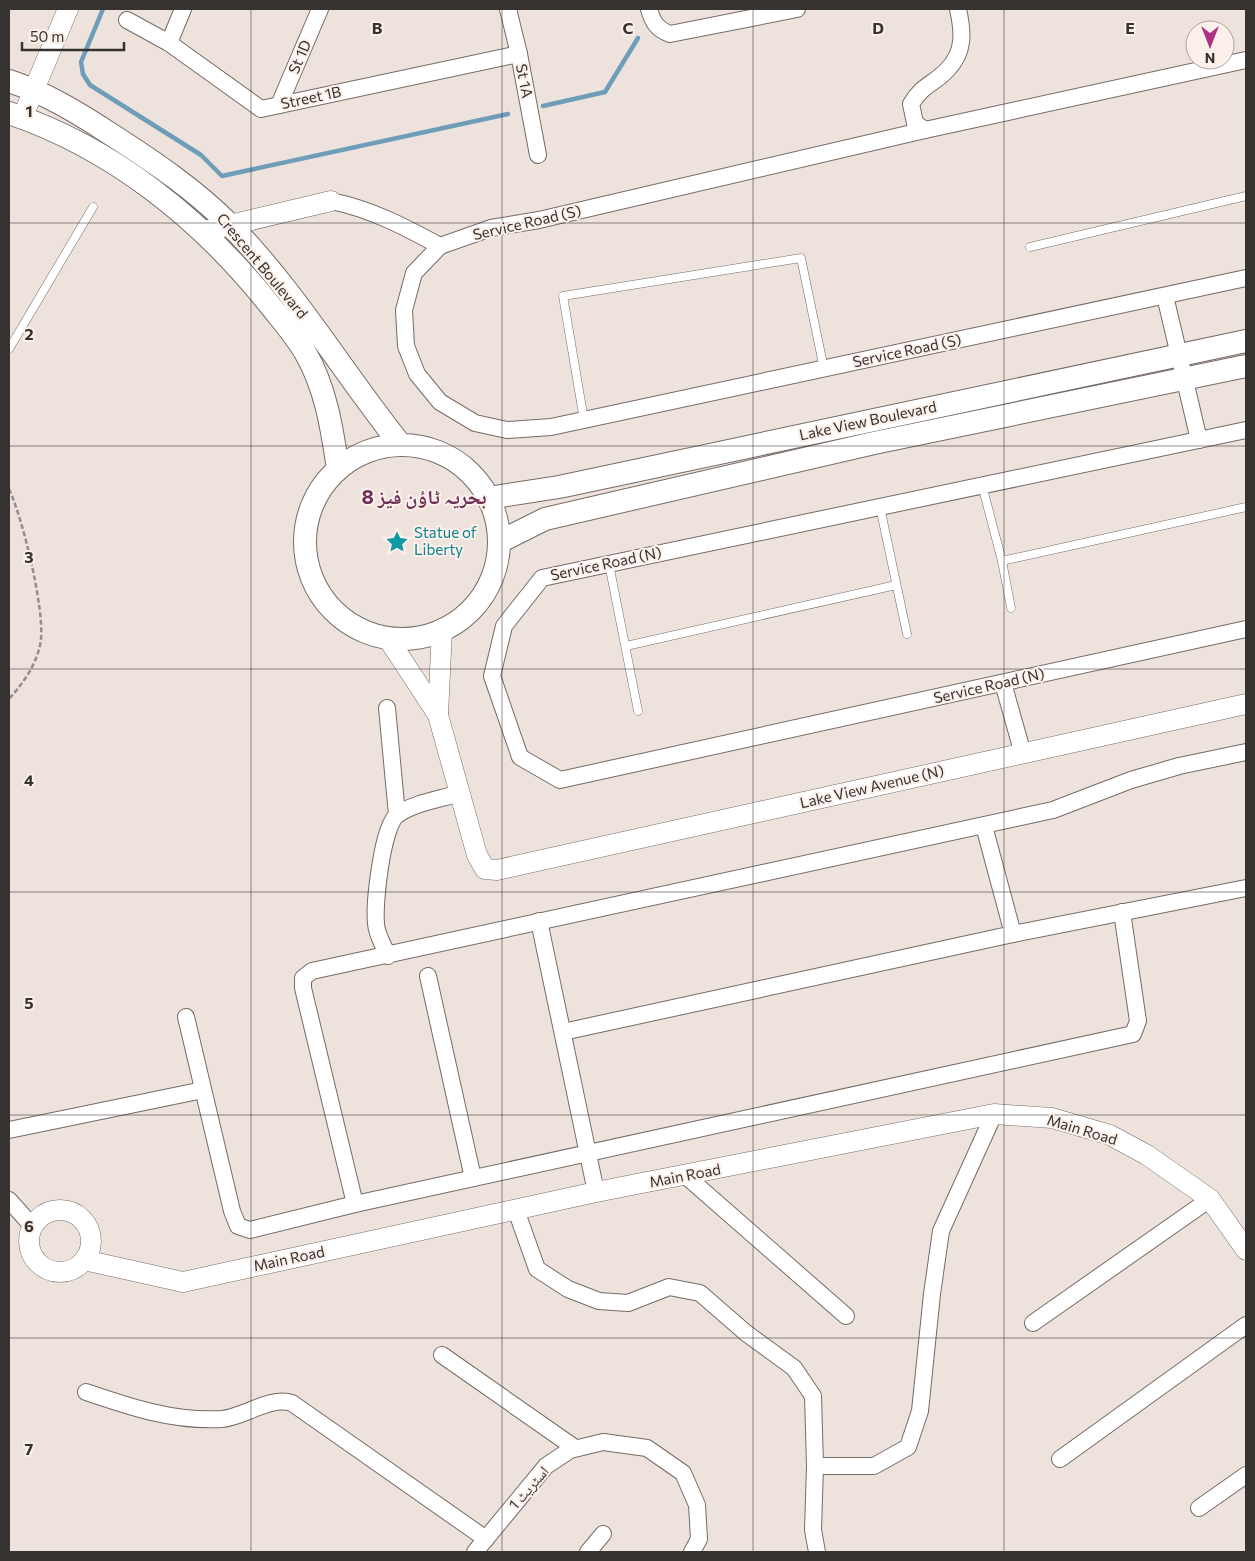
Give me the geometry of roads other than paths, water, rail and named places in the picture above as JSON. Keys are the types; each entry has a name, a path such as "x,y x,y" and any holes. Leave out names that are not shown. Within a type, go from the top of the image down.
{"main road":[{"name":"Crescent Boulevard","path":"9,81 34,89 90,120 157,164 195,192 230,225 305,315 363,397 401,445"},
{"name":"Crescent Boulevard","path":"15,115 80,143 152,188 205,231 248,278 305,352 326,404 338,468"},
{"name":"Lake View Boulevard","path":"488,498 559,487 1246,341"},
{"name":"Lake View Boulevard","path":"499,542 545,519 874,443 1246,366"},
{"path":"401,445 419,446 452,459 479,483 488,498 498,527 499,542 492,578 472,608 442,630 406,638 387,638 366,632 346,622 330,607 317,589 308,569 304,547 306,525 310,511 323,485 338,468 367,451 401,445"}],"street":[{"path":"15,115 34,89 68,9"},
{"path":"169,43 183,9"},
{"name":"St 1D","path":"279,105 320,9"},
{"name":"St 1A","path":"508,9 519,54 538,154"},
{"path":"649,9 652,20 660,30 670,34 797,9"},
{"path":"925,130 915,122 911,104 927,84 947,71 960,52 963,39 958,9"},
{"name":"Street 1B","path":"127,20 169,43 261,109 519,54"},
{"name":"Service Road (S)","path":"1246,60 925,130 549,218 491,228 440,246 414,272 404,310 406,346 417,374 440,402 475,423 507,430 551,427 1246,278"},
{"path":"205,231 331,201 356,206 397,222 440,246"},
{"path":"1165,296 1200,440"},
{"name":"Service Road (N)","path":"1246,430 542,578 504,626 492,676 520,757 560,780 1246,628"},
{"path":"438,715 442,630"},
{"path":"387,638 438,715 460,793 397,815 388,830 375,897 376,926 388,956"},
{"path":"1003,683 1023,754"},
{"name":"Lake View Avenue (N)","path":"460,793 476,854 484,869 497,870 1246,704"},
{"path":"387,708 397,815"},
{"path":"354,1204 303,978 312,971 1053,810 1131,780 1179,766 1246,752"},
{"path":"984,826 1013,934"},
{"path":"563,1032 1013,934 1246,888"},
{"path":"186,1017 238,1226 250,1230 354,1204 1133,1034 1138,1021 1122,912"},
{"path":"539,921 596,1192"},
{"path":"428,976 473,1178"},
{"path":"9,1130 204,1090"},
{"path":"815,1466 874,1466 908,1447 920,1411 932,1294 941,1231 994,1114"},
{"name":"Main Road","path":"84,1260 183,1282 596,1192 686,1176 994,1114 1052,1118 1110,1135 1147,1155 1210,1199 1246,1250"},
{"path":"686,1176 846,1316"},
{"path":"1033,1323 1210,1199"},
{"path":"9,1200 32,1226"},
{"path":"516,1210 537,1269 568,1289 598,1301 628,1303 669,1288 700,1293 746,1333 794,1368 813,1396 815,1466 813,1530 818,1552"},
{"path":"54,1211 73,1213 86,1225 90,1234 89,1252 76,1268 65,1272 43,1267 35,1259 30,1249 29,1238 32,1226 46,1214 54,1211"},
{"path":"1060,1459 1246,1325"},
{"path":"442,1355 575,1448"},
{"path":"86,1392 149,1412 201,1419 224,1419 278,1402 292,1403 486,1539"},
{"name":"اسٹریٹ 1","path":"475,1552 546,1466 575,1448 604,1442 648,1448 683,1473 697,1504 700,1538 692,1552"},
{"path":"1199,1508 1246,1475"},
{"path":"588,1552 603,1534"}],"lane":[{"path":"1030,247 1246,196"},
{"path":"9,349 93,207"},
{"path":"584,420 563,296 801,258 824,369"},
{"path":"982,485 1002,561 1011,608"},
{"path":"880,507 907,634"},
{"path":"1002,561 1246,507"},
{"path":"609,564 638,711"},
{"path":"626,646 896,584"}],"waterway":[{"path":"103,9 81,62 83,74 90,85 201,155 222,176 508,114"},
{"path":"543,106 605,92 638,38"}],"place":[{"name":"Statue of Liberty","path":"397,542"}],"district":[{"name":"بحریہ ٹاؤن فیز 8","path":"424,497"}]}
